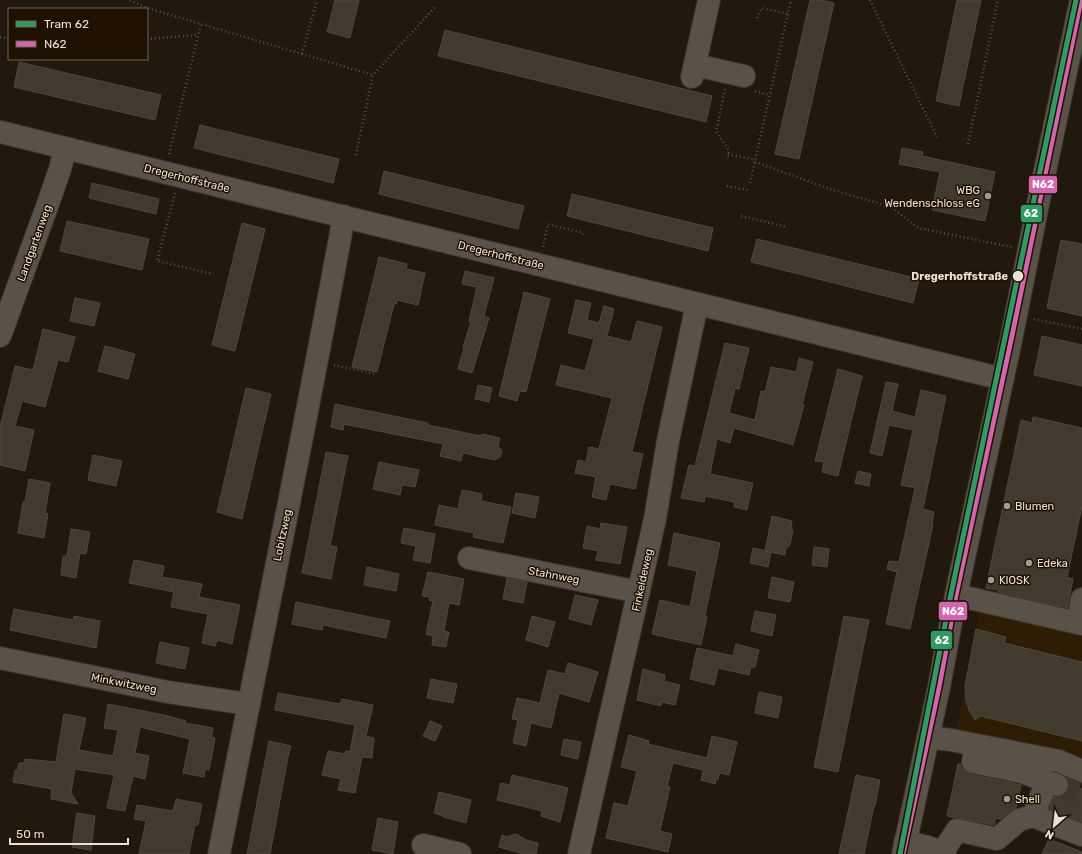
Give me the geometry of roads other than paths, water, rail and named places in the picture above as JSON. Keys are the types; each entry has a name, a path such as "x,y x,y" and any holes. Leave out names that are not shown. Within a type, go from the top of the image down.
{"street":[{"path":"709,0 694,71 735,80"},
{"path":"1081,0 1003,379 956,595 939,687 904,848 928,847 944,854 957,830 997,839 1019,820 1033,816 1082,836"},
{"name":"Dregerhoffstraße","path":"0,132 1003,379"},
{"name":"Landgartenweg","path":"0,336 56,182 65,148"},
{"name":"Lobitzweg","path":"219,854 318,362 344,216"},
{"name":"Finkeldeweg","path":"579,854 655,519 668,441 697,304"},
{"name":"Stahnweg","path":"469,558 639,592"},
{"path":"956,595 1079,624 1082,599"},
{"name":"Minkwitzweg","path":"0,658 168,692 248,704"},
{"path":"928,737 975,744 1059,761 1082,771"},
{"path":"975,744 973,762 1022,772 1052,783 1033,816"},
{"path":"424,845 460,854"}],"tunnel":[{"path":"1057,785 1082,795"}],"tram line":[{"name":"62","path":"900,854 951,594 1076,0"}],"place":[{"name":"WBG Wendenschloss eG","path":"988,196"},
{"name":"Dregerhoffstraße","path":"1018,276"},
{"name":"Blumen","path":"1007,506"},
{"name":"Edeka","path":"1029,563"},
{"name":"KIOSK","path":"991,580"},
{"name":"Shell","path":"1007,799"}]}
